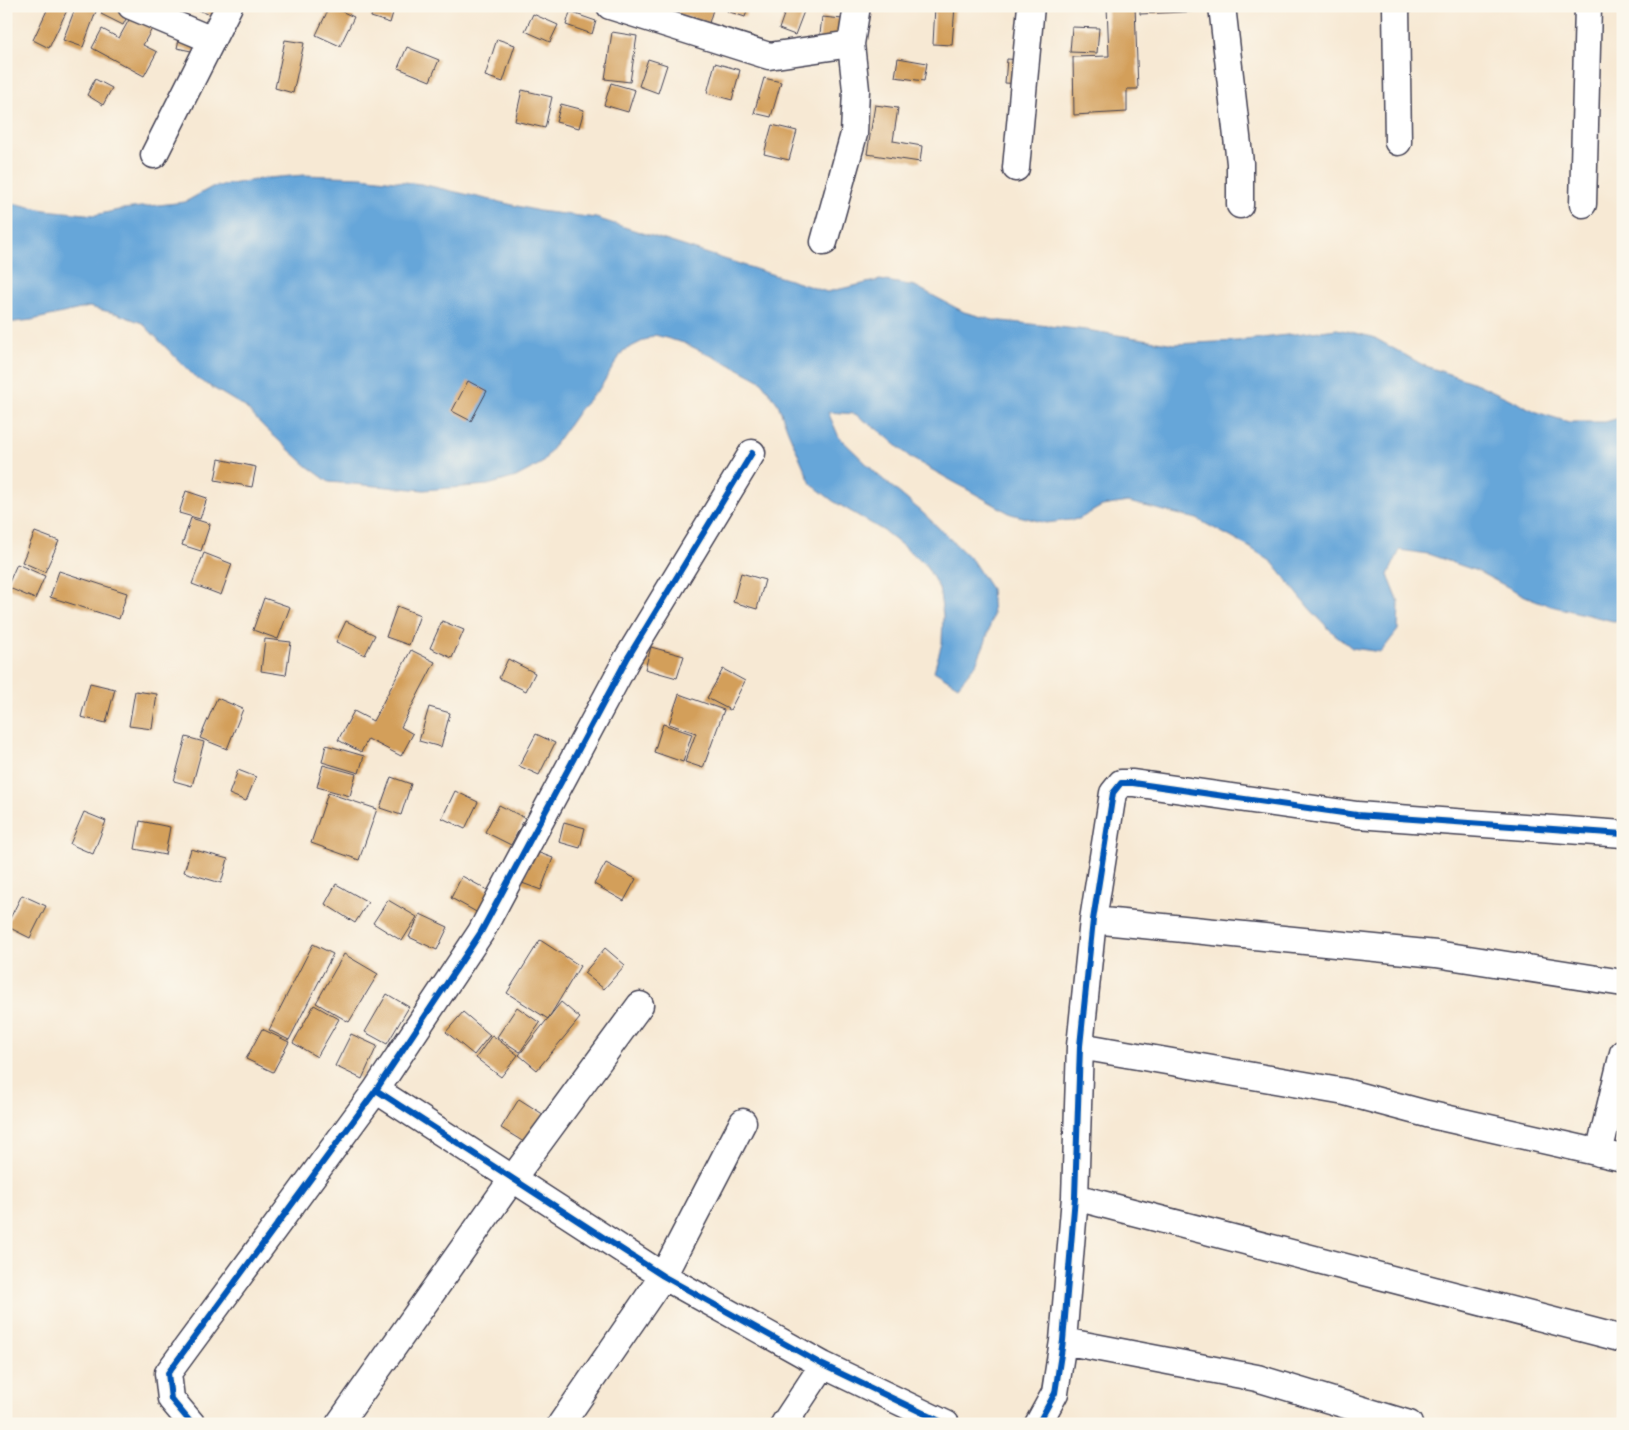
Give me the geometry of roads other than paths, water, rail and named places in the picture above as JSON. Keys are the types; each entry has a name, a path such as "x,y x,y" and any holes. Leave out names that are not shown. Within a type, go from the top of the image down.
{"street":[{"path":"131,6 212,40"},
{"path":"154,155 229,6"},
{"path":"610,6 769,56 851,44"},
{"path":"824,242 854,134 856,90 851,44 857,6"},
{"path":"1016,168 1031,6"},
{"path":"1222,6 1240,163 1240,205"},
{"path":"1396,6 1398,142"},
{"path":"1582,204 1588,6"},
{"path":"192,1424 171,1399 168,1373 376,1090 481,932 627,659 752,453"},
{"path":"1038,1424 1055,1393 1063,1341 1075,1197 1080,1046 1093,920 1113,793 1121,783 1133,783 1357,815 1623,834"},
{"path":"1093,920 1436,954 1623,982"},
{"path":"339,1424 513,1178 640,1005"},
{"path":"1080,1046 1345,1092 1426,1114 1611,1156 1623,1053"},
{"path":"376,1090 663,1276 823,1365 946,1424"},
{"path":"561,1424 663,1276 744,1122"},
{"path":"1075,1197 1623,1338"},
{"path":"1063,1341 1257,1378 1409,1424"},
{"path":"784,1424 823,1365"}],"water":[{"path":"304,175 361,177 421,184 539,211 596,218 827,292 880,280 915,286 964,312 993,320 1086,330 1175,344 1237,341 1337,329 1373,337 1423,365 1478,384 1539,413 1569,422 1605,422 1623,417 1623,620 1613,621 1551,606 1525,596 1477,571 1428,554 1400,550 1388,575 1399,603 1398,630 1381,652 1352,648 1332,632 1309,608 1272,562 1249,547 1197,519 1128,502 1102,506 1079,519 1046,523 1011,514 911,458 881,432 855,414 828,412 839,437 972,560 991,589 993,615 986,640 976,664 958,686 934,671 942,643 943,615 939,588 925,564 884,531 833,501 811,484 778,404 761,381 684,343 655,335 623,351 600,388 580,409 542,463 516,477 488,485 424,490 329,482 307,466 245,407 196,378 142,323 118,314 89,307 32,320 6,323 6,204 95,215 123,209 185,202 212,187 267,178"}]}
